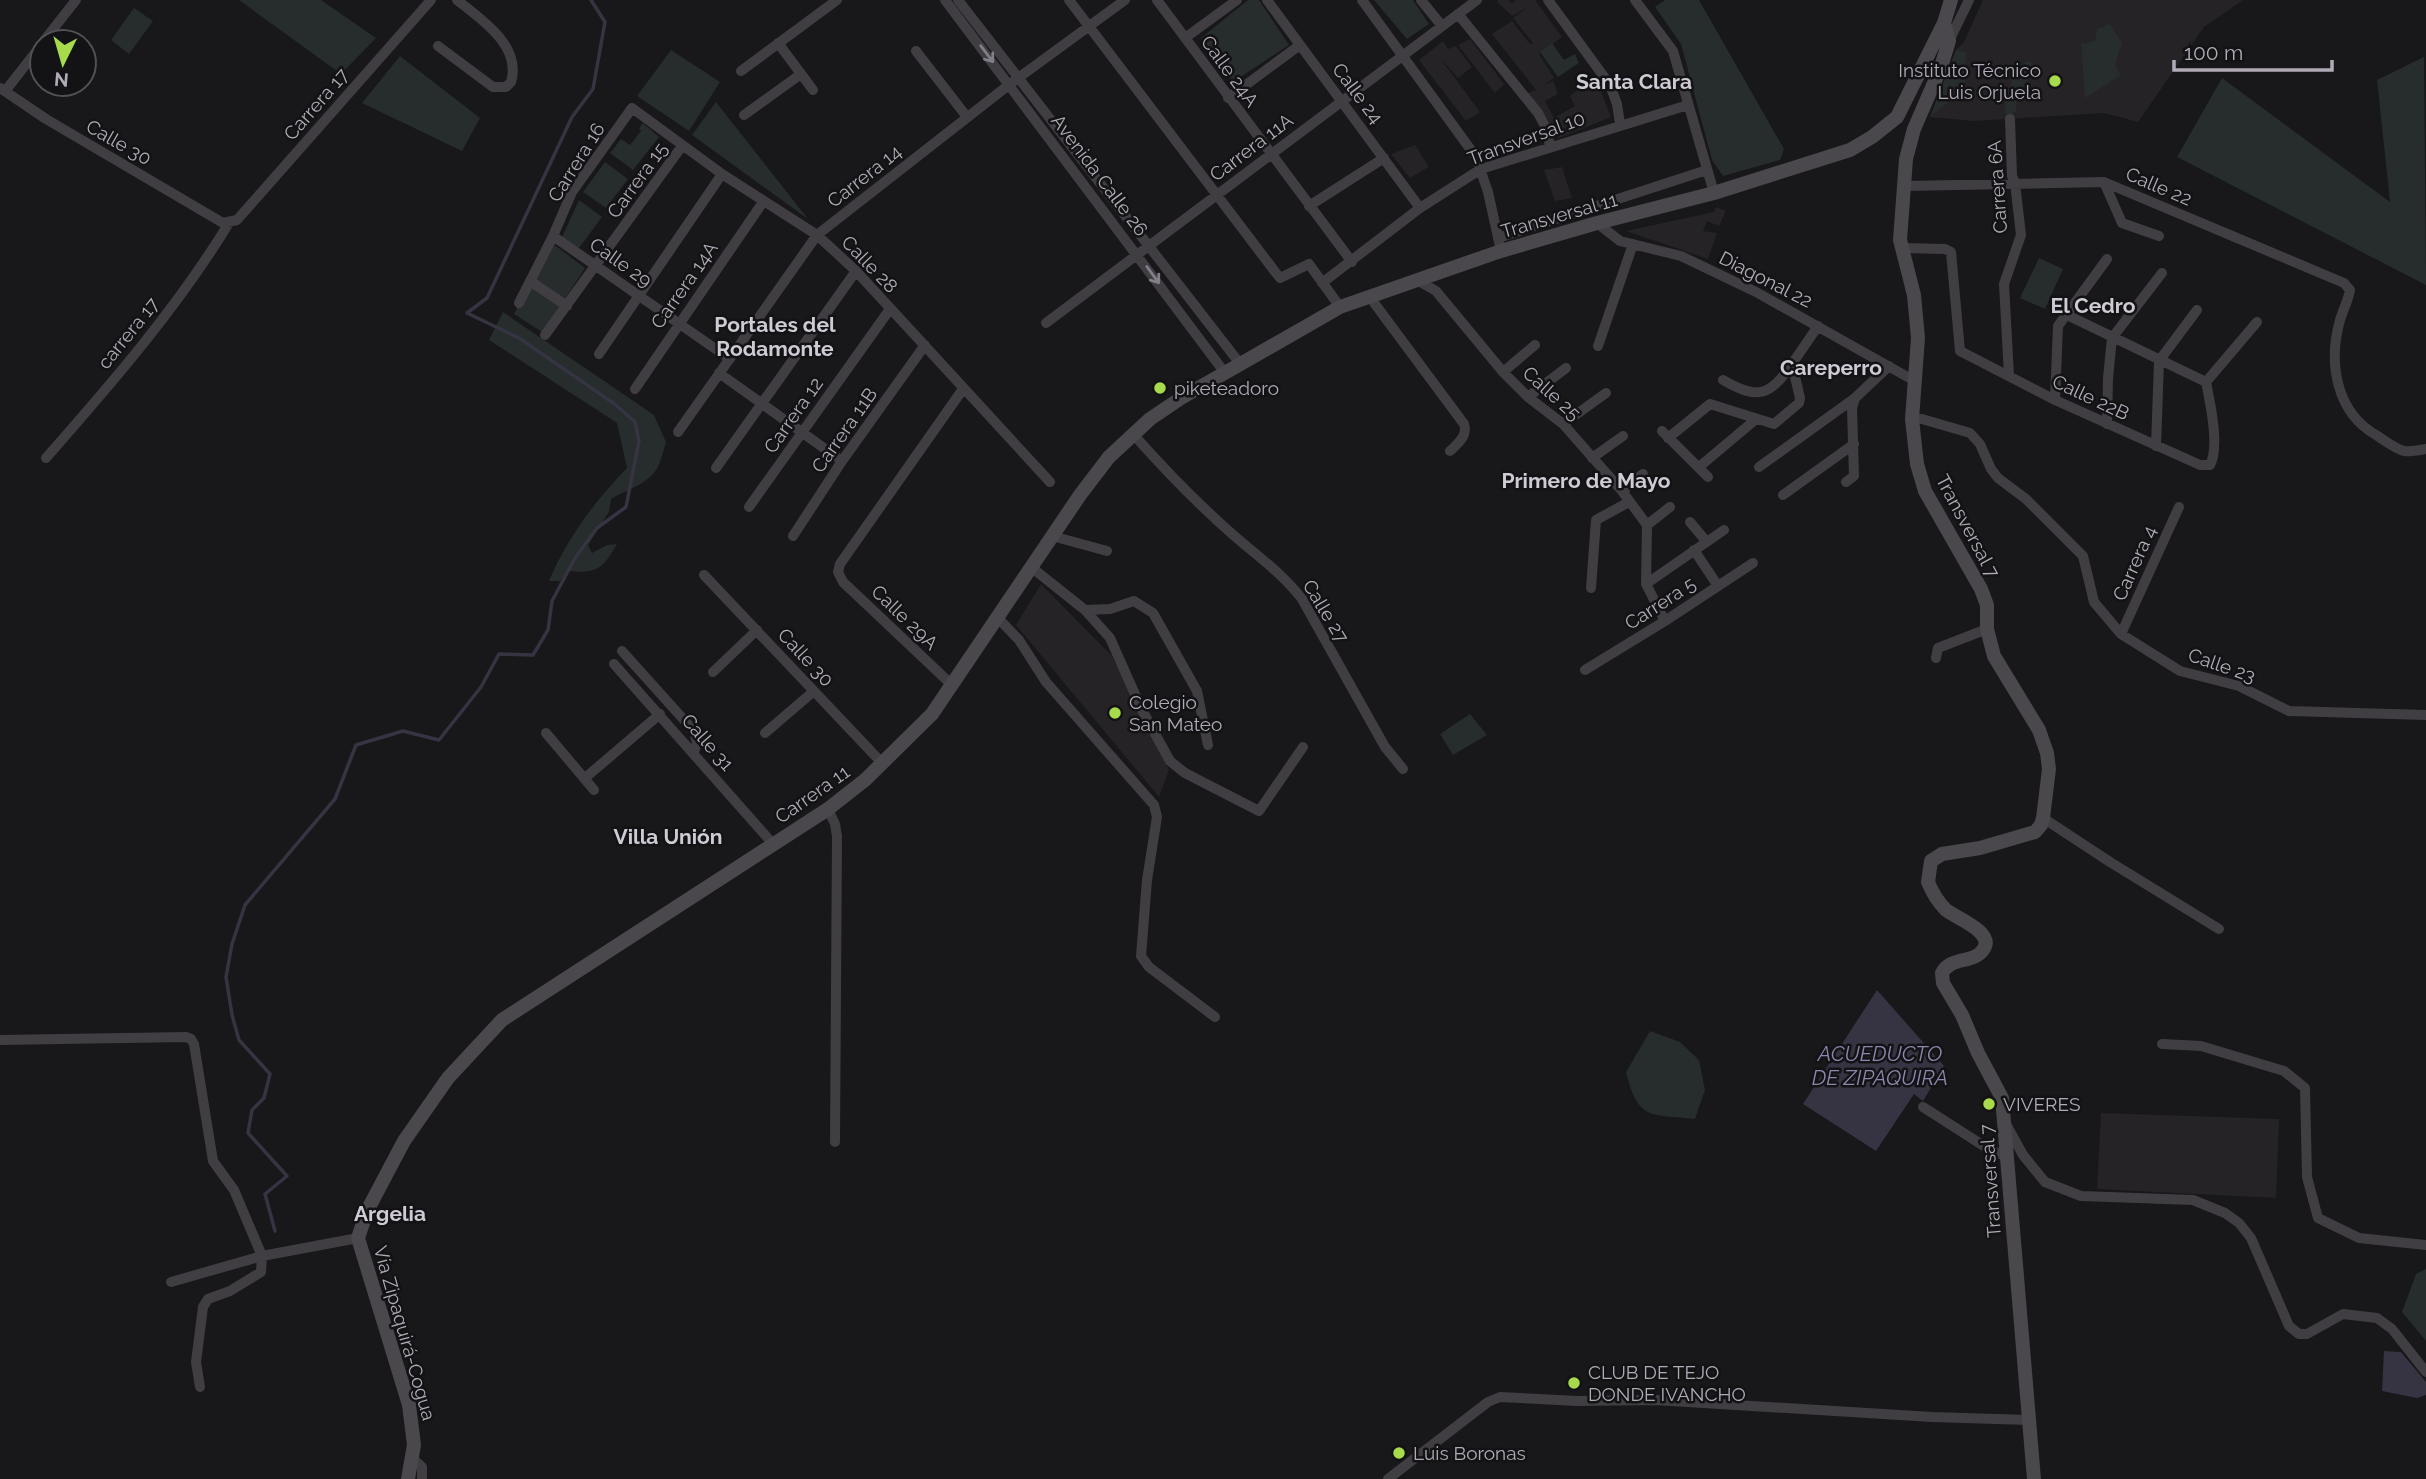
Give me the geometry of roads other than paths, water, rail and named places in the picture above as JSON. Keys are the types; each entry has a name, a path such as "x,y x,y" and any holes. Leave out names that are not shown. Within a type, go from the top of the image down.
{"street":[{"path":"55,28 76,0"},
{"name":"Carrera 17","path":"226,223 237,220 431,0"},
{"path":"438,46 493,87 506,87 511,82 512,66 500,37 492,27 457,0"},
{"path":"741,71 837,0"},
{"name":"Avenida Calle 26","path":"945,0 1148,246 1241,365"},
{"name":"Avenida Calle 26","path":"958,0 1225,373"},
{"path":"1069,0 1280,278 1309,264 1340,307"},
{"name":"Carrera 14","path":"678,432 817,235 1014,81 1125,0"},
{"name":"Calle 24A","path":"1157,0 1352,262"},
{"path":"1185,38 1237,0"},
{"name":"Calle 24","path":"1267,0 1420,208"},
{"path":"1363,0 1465,139 1481,169 1500,245 1707,170"},
{"path":"1421,0 1443,26"},
{"name":"Carrera 11A","path":"1046,323 1477,0"},
{"path":"1548,0 1610,85 1620,124"},
{"path":"1635,0 1673,51 1714,193"},
{"name":"Transversal 11","path":"1266,351 1340,307 1418,280 1500,245 1714,193 1850,150 1897,117 1944,23 1951,0"},
{"path":"1949,41 1969,0"},
{"path":"1458,14 1538,113 1547,130 1550,147"},
{"path":"1944,23 1949,41"},
{"name":"Transversal 7","path":"1949,41 1914,130 1906,159 1900,240 1914,295 1918,338 1912,419 1917,464 1925,491 1981,589 1987,605 1987,629 1993,656 2039,730 2049,769 2041,825 2028,835 1980,848 1942,854 1931,861 1928,882 1946,910 1983,934 1986,942 1983,950 1975,956 1952,962 1942,973 1943,983 1962,1015 2002,1098 2034,1479"},
{"path":"778,43 813,90"},
{"path":"1228,97 1300,45"},
{"path":"916,51 967,117"},
{"path":"3,89 28,60"},
{"path":"744,115 801,74"},
{"name":"Calle 30","path":"3,89 46,120 226,223"},
{"name":"Transversal 10","path":"1322,283 1420,208 1481,169 1688,104"},
{"name":"Calle 28","path":"632,108 722,174 817,235 856,271 1050,482"},
{"name":"Carrera 16","path":"552,236 572,192 632,108"},
{"name":"Carrera 6A","path":"2009,376 2004,284 2021,235 2012,176 2010,119"},
{"name":"Carrera 15","path":"545,335 682,146"},
{"path":"1309,206 1384,158"},
{"path":"599,354 722,174"},
{"path":"2104,182 2122,223 2160,236"},
{"name":"Calle 22","path":"1905,186 2104,182 2344,283 2350,290 2349,300 2340,320 2336,350 2337,386 2344,403 2368,430 2404,451 2426,449"},
{"name":"Carrera 14A","path":"635,388 763,202"},
{"name":"carrera 17","path":"46,457 145,342 203,266 226,223"},
{"name":"Diagonal 22","path":"1597,223 1620,241 1681,256 1756,292 1913,380"},
{"path":"519,303 552,236"},
{"name":"Calle 29","path":"552,236 730,359"},
{"path":"1598,346 1633,244"},
{"name":"Calle 22B","path":"1903,248 1951,251 1959,351 2107,425 2200,465 2210,465 2214,456 2211,408 2206,382"},
{"path":"2055,400 2058,326 2107,259"},
{"path":"716,468 856,271"},
{"path":"2107,425 2112,338 2162,273"},
{"name":"Calle 25","path":"1418,280 1436,291 1503,373 1563,424 1622,491 1647,525"},
{"path":"530,281 567,306"},
{"path":"1370,296 1464,424 1464,435 1450,451"},
{"name":"Carrera 12","path":"749,506 890,309"},
{"path":"2156,446 2159,361 2197,310"},
{"path":"2065,314 2206,382 2257,322"},
{"path":"1723,380 1752,392 1766,391 1777,385 1818,326"},
{"name":"Carrera 11B","path":"793,536 842,461 925,345"},
{"path":"1503,373 1535,345"},
{"name":"Carrera 11","path":"358,1238 367,1211 404,1141 447,1078 502,1020 828,809 882,764 932,715 1052,536 1109,457 1150,419 1266,351"},
{"path":"1708,477 1665,434 1710,404 1774,424 1799,403 1792,363"},
{"path":"1759,467 1855,398 1889,366"},
{"path":"1528,397 1566,368"},
{"path":"719,373 842,461"},
{"name":"Calle 29A","path":"951,685 843,582 838,572 840,564 963,388"},
{"path":"1563,424 1606,393"},
{"path":"1846,482 1854,476 1852,408 1855,398"},
{"path":"1699,467 1755,419"},
{"name":"Calle 23","path":"1912,419 1922,419 1970,433 1980,444 1998,478 2026,499 2083,556 2094,602 2121,634 2180,671 2239,686 2289,711 2426,715"},
{"name":"Calle 27","path":"1132,434 1168,474 1231,533 1288,581 1302,599 1385,747 1403,769"},
{"path":"1592,458 1623,436"},
{"path":"1783,495 1854,443"},
{"path":"1622,491 1643,474"},
{"path":"1591,588 1596,520 1629,502"},
{"path":"1665,621 1646,584 1647,525 1670,506"},
{"name":"Carrera 4","path":"2121,634 2179,507"},
{"path":"1690,522 1706,541"},
{"path":"1646,584 1724,530"},
{"path":"1052,536 1107,551"},
{"path":"1694,550 1718,586"},
{"name":"Carrera 5","path":"1585,670 1753,563"},
{"path":"1031,567 1085,610 1110,638 1159,742 1170,761 1185,773 1259,811 1303,747"},
{"name":"Calle 30","path":"704,575 882,764"},
{"path":"1085,610 1110,609 1134,601 1153,613 1197,691 1208,745"},
{"path":"997,617 1019,640 1046,682 1154,805 1157,817 1147,880 1141,956 1149,967 1215,1017"},
{"path":"1936,658 1938,648 1987,629"},
{"path":"713,672 757,630"},
{"path":"622,651 694,731 697,743 694,752"},
{"name":"Calle 31","path":"614,664 773,844"},
{"path":"765,733 814,691"},
{"path":"585,778 660,714"},
{"path":"546,733 594,790"},
{"path":"828,809 837,836 835,1142"},
{"path":"2043,818 2219,929"},
{"path":"0,1040 191,1039 194,1044 213,1160 234,1190 262,1256 261,1272 208,1299 202,1307 196,1354 200,1387"},
{"path":"2162,1044 2201,1046 2284,1071 2305,1088 2307,1177 2318,1218 2359,1238 2426,1245"},
{"path":"1923,1107 1987,1148 2007,1157"},
{"path":"2006,1124 2023,1155 2045,1182 2081,1196 2193,1200 2225,1213 2239,1223 2251,1238 2289,1326 2299,1334 2307,1334 2343,1314 2377,1318 2392,1329 2426,1372"},
{"path":"172,1282 262,1256 358,1238"},
{"name":"Vía Zipaquirá-Cogua","path":"358,1238 409,1405 413,1437 408,1479"},
{"path":"1388,1479 1489,1402 1500,1397 1577,1401 1655,1400 1932,1417 2029,1420"},
{"path":"412,1458 422,1467 422,1479"}],"water":[{"name":"ACUEDUCTO DE ZIPAQUIRA","path":"1877,990 1944,1066 1923,1101 1914,1094 1876,1151 1803,1104"},
{"path":"2384,1351 2401,1352 2426,1382 2426,1395 2417,1398 2382,1391"}],"waterway":[{"path":"275,1231 265,1194 287,1176 248,1133 252,1110 264,1098 270,1074 239,1040 226,977 232,944 245,905 335,799 356,745 403,731 439,740 481,687 499,654 533,655 548,630 552,601 575,558 597,528 626,507 639,441 635,422 616,405 519,338 467,313 487,298 572,117 593,89 605,22 591,0"}],"place":[{"name":"Instituto Técnico Luis Orjuela","path":"2055,81"},
{"name":"piketeadoro","path":"1160,388"},
{"name":"Colegio San Mateo","path":"1115,713"},
{"name":"VIVERES","path":"1989,1104"},
{"name":"CLUB DE TEJO DONDE IVANCHO","path":"1574,1383"},
{"name":"Luis Boronas","path":"1399,1453"}],"district":[{"name":"Santa Clara","path":"1634,82"},
{"name":"El Cedro","path":"2093,306"},
{"name":"Portales del Rodamonte","path":"775,337"},
{"name":"Careperro","path":"1831,368"},
{"name":"Primero de Mayo","path":"1586,481"},
{"name":"Villa Unión","path":"668,837"},
{"name":"Argelia","path":"390,1214"}]}
